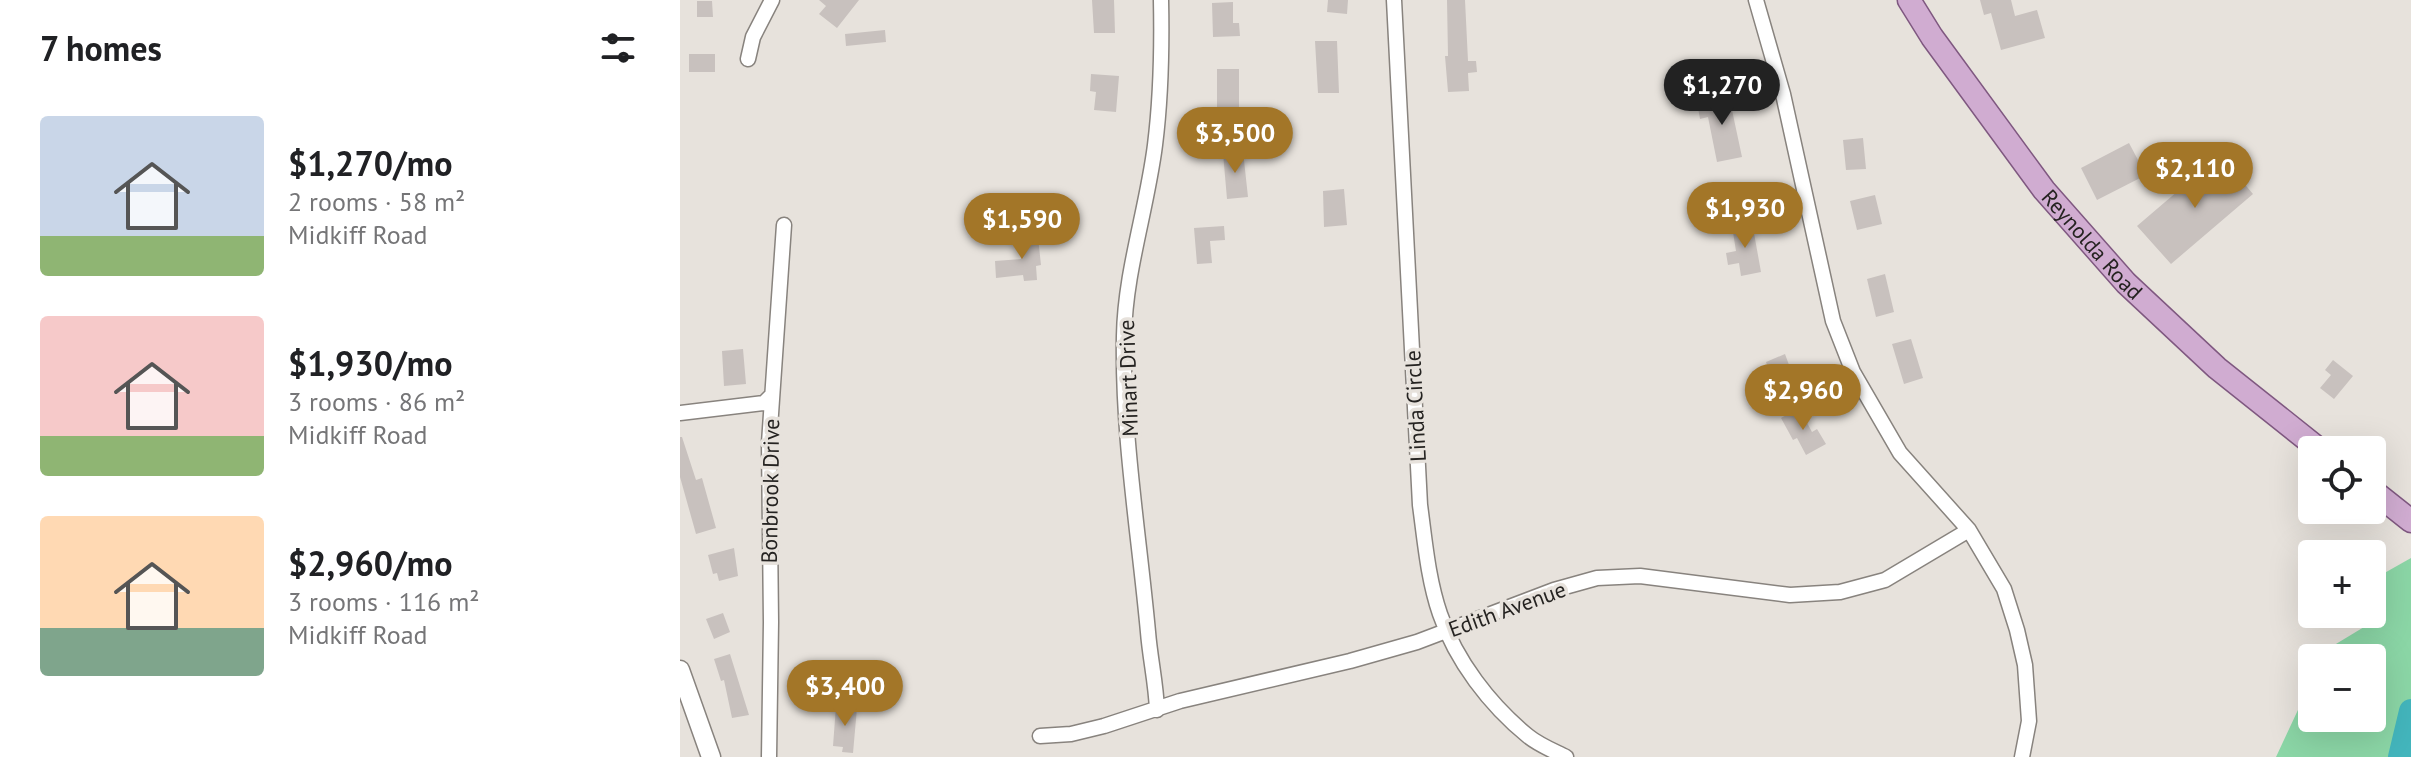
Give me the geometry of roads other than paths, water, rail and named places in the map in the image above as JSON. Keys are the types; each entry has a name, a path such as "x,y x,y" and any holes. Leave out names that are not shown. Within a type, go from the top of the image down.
{"main road":[{"name":"Reynolda Road","path":"1909,0 1932,37 2044,190 2126,283 2217,368 2302,436"},
{"path":"2386,501 2411,521"}],"street":[{"path":"748,59 753,37 772,0"},
{"name":"Minart Drive","path":"1157,710 1156,680 1131,487 1124,336 1126,306 1155,145 1162,58 1161,0"},
{"name":"Linda Circle","path":"1394,0 1420,505 1428,564 1446,631 1459,656 1490,700 1530,738 1566,757"},
{"path":"1756,0 1783,94 1833,321 1853,372 1900,453 1969,530 2004,589 2025,665 2029,721 2022,757"},
{"name":"Bonbrook Drive","path":"769,757 771,622 768,484 771,396 784,225"},
{"path":"680,413 764,403 771,396"},
{"name":"Edith Avenue","path":"1040,736 1071,734 1180,701 1350,661 1597,578 1640,576 1790,595 1840,592 1885,580 1969,530"},
{"path":"680,670 711,757"}],"waterway":[{"path":"2400,757 2411,711"}]}
